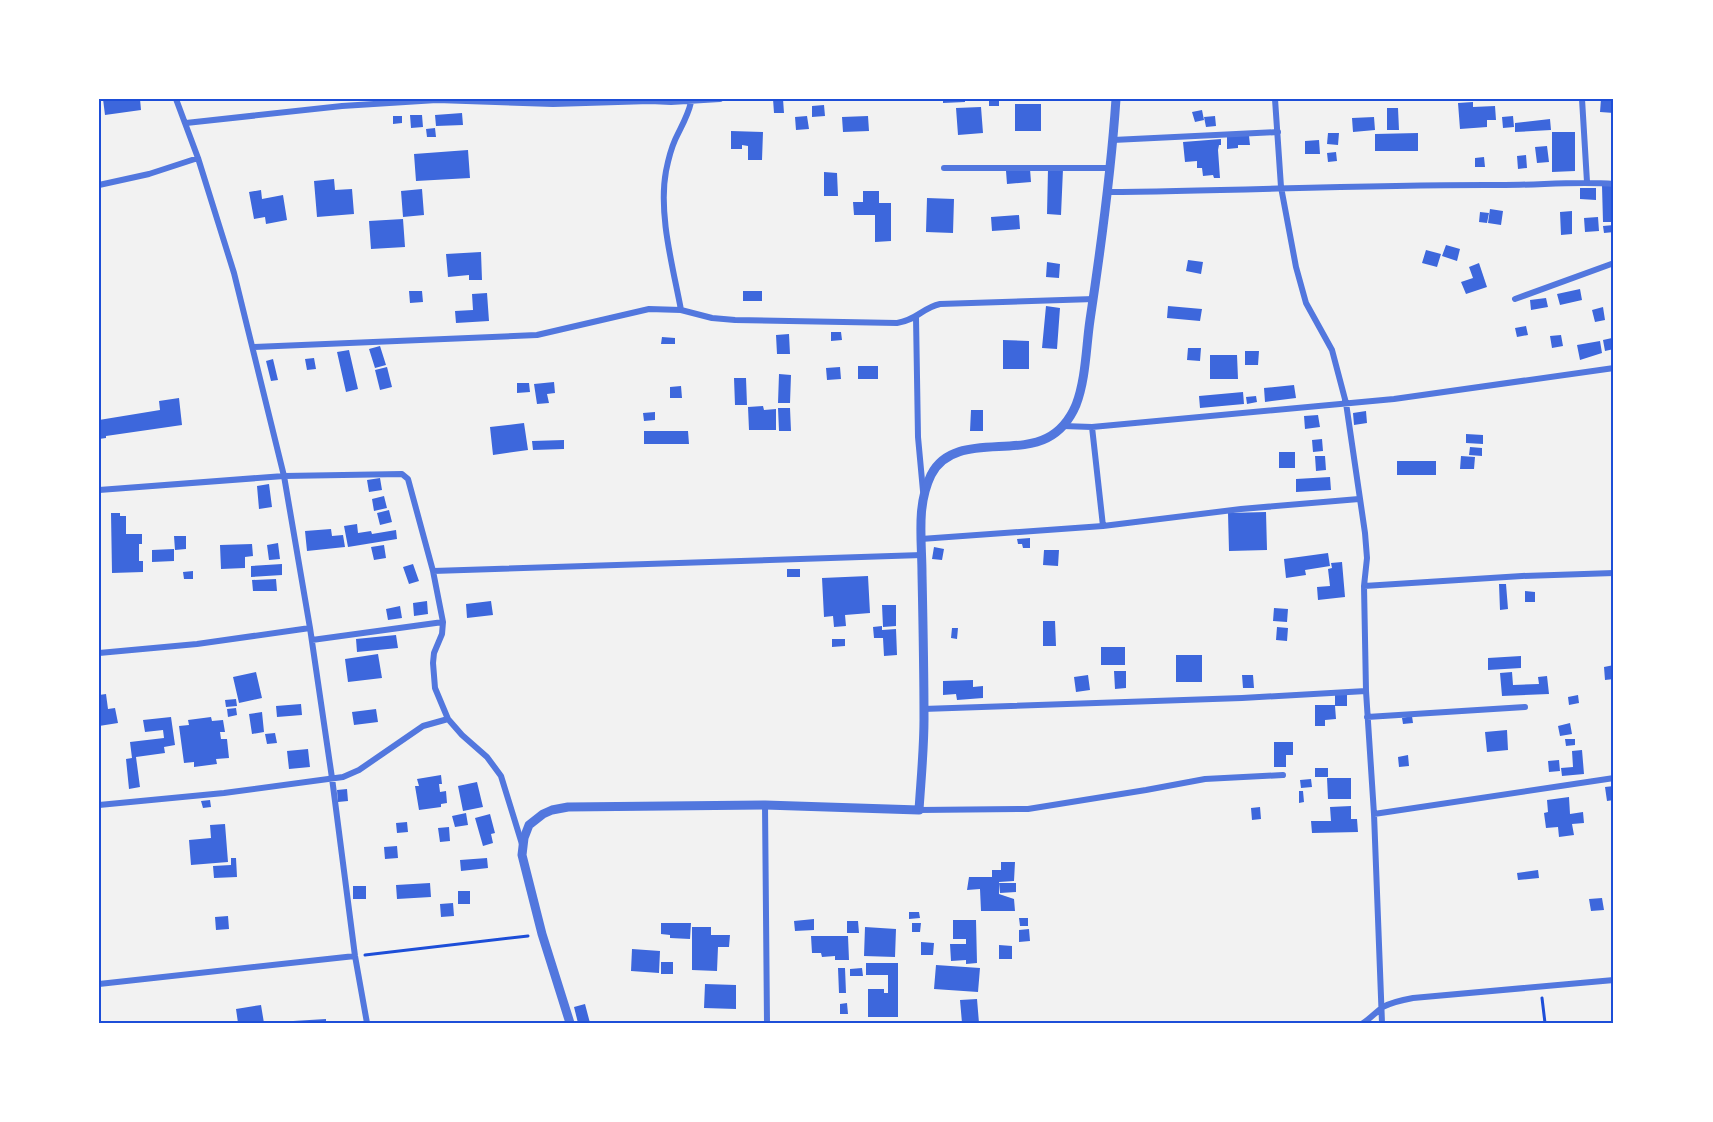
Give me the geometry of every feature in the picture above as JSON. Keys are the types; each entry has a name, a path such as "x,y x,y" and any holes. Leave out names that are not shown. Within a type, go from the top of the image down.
{"street":[{"path":"176,99 198,158 234,273 284,476 312,640 355,956 367,1023"},
{"path":"186,123 342,106 436,100 553,104 691,102 720,99"},
{"path":"924,494 934,469 946,458 972,450 1036,442 1050,436 1063,426 1073,411 1079,394 1094,299 1116,99"},
{"path":"1275,99 1281,187 1296,267 1306,303 1332,350 1346,403 1367,558 1364,586 1366,691 1374,814 1382,1023"},
{"path":"1582,99 1587,182"},
{"path":"681,310 664,200 666,173 671,153 688,116 691,102"},
{"path":"1113,140 1278,132"},
{"path":"99,185 149,174 198,158"},
{"path":"944,168 1110,168"},
{"path":"1107,192 1441,184 1546,185 1587,182 1614,184"},
{"path":"1515,298 1614,263"},
{"path":"253,346 537,335 649,309 681,310 712,318 735,320 897,323 916,317 932,306 940,304 1094,299"},
{"path":"916,317 918,437 924,494 921,539 923,709 919,810"},
{"path":"1063,426 1092,427 1346,403 1468,389 1614,368"},
{"path":"1092,427 1103,526"},
{"path":"99,490 284,476 402,474 408,479 444,622 434,653 432,671 435,688 448,719 495,765 505,788 522,846 524,865 542,934 570,1023"},
{"path":"921,539 1103,526 1241,509 1359,499"},
{"path":"433,571 922,555"},
{"path":"1364,586 1614,573"},
{"path":"312,640 444,622"},
{"path":"99,653 197,644 310,628"},
{"path":"923,709 1231,699 1366,691"},
{"path":"1368,717 1526,706"},
{"path":"99,805 224,793 352,774 414,731 448,719"},
{"path":"522,846 529,825 543,814 560,808 765,805 919,810 1028,809 1204,779 1283,775"},
{"path":"1374,814 1614,778"},
{"path":"765,805 766,1023"},
{"path":"99,984 355,956"},
{"path":"1363,1023 1381,1008 1413,998 1614,980"}],"path":[{"path":"355,956 542,934"},
{"path":"1541,986 1545,1023"}],"building":[{"path":"103,99 140,99 141,110 105,115"},
{"path":"773,99 783,99 784,113 774,113"},
{"path":"943,99 965,99 965,102 943,103"},
{"path":"989,99 999,99 999,106 989,106"},
{"path":"1601,99 1614,99 1614,113 1600,112"},
{"path":"1473,102 1473,107 1495,106 1496,120 1487,120 1487,127 1460,129 1458,103"},
{"path":"1015,104 1041,104 1041,131 1015,131"},
{"path":"824,105 825,116 812,117 812,106"},
{"path":"981,107 983,133 958,135 956,108"},
{"path":"1387,108 1398,108 1399,130 1387,130"},
{"path":"1202,110 1204,120 1195,122 1192,112"},
{"path":"462,113 463,125 436,126 435,115"},
{"path":"410,115 422,115 423,127 411,128"},
{"path":"393,116 402,116 402,123 393,124"},
{"path":"807,116 809,129 796,130 795,117"},
{"path":"868,116 869,131 843,132 842,117"},
{"path":"1215,116 1216,126 1206,127 1204,117"},
{"path":"1513,116 1514,127 1503,128 1502,117"},
{"path":"1374,117 1375,130 1353,132 1352,118"},
{"path":"1550,119 1551,130 1515,132 1515,123"},
{"path":"435,128 436,137 427,137 426,129"},
{"path":"731,131 763,132 762,160 748,160 748,146 742,145 742,149 731,149"},
{"path":"1552,132 1575,132 1575,171 1552,172"},
{"path":"1328,133 1339,133 1338,145 1327,144"},
{"path":"1418,133 1418,151 1375,151 1375,134"},
{"path":"1227,136 1249,136 1250,145 1238,145 1238,148 1227,149"},
{"path":"1221,139 1218,150 1220,178 1214,178 1213,175 1203,176 1202,168 1197,168 1197,161 1185,162 1183,142"},
{"path":"1319,140 1320,154 1305,154 1305,141"},
{"path":"1547,146 1549,162 1537,163 1535,147"},
{"path":"468,150 470,178 416,181 414,154"},
{"path":"1336,152 1337,161 1328,162 1327,153"},
{"path":"1526,155 1527,168 1518,169 1517,156"},
{"path":"1484,157 1485,167 1475,167 1475,158"},
{"path":"1030,169 1031,182 1007,184 1006,171"},
{"path":"1048,169 1063,169 1061,215 1047,214"},
{"path":"824,172 837,173 838,196 824,196"},
{"path":"334,179 335,190 352,189 354,214 317,217 314,181"},
{"path":"1602,186 1614,186 1614,222 1603,222"},
{"path":"1580,188 1596,188 1596,200 1580,199"},
{"path":"422,189 424,215 403,217 401,191"},
{"path":"261,190 262,199 283,195 287,220 266,224 265,217 254,219 249,192"},
{"path":"863,191 879,191 879,203 891,203 891,241 875,242 875,215 854,215 853,202 863,202"},
{"path":"927,198 954,199 953,233 926,232"},
{"path":"1490,209 1503,211 1501,225 1488,223"},
{"path":"1572,211 1572,234 1561,235 1560,212"},
{"path":"1480,212 1489,213 1487,223 1479,222"},
{"path":"1019,215 1020,229 992,231 991,217"},
{"path":"1598,217 1599,231 1585,232 1584,218"},
{"path":"403,219 405,247 371,249 369,221"},
{"path":"1614,225 1614,232 1604,233 1603,226"},
{"path":"1446,245 1460,249 1457,261 1442,256"},
{"path":"1426,250 1441,254 1437,267 1422,263"},
{"path":"481,252 482,280 469,280 469,275 448,277 446,254"},
{"path":"1188,260 1203,262 1201,274 1186,271"},
{"path":"1047,262 1060,264 1059,278 1046,277"},
{"path":"1479,263 1487,287 1466,294 1461,282 1473,278 1469,267"},
{"path":"1580,289 1582,300 1560,305 1557,294"},
{"path":"409,291 422,291 423,302 410,303"},
{"path":"743,291 762,291 762,301 743,301"},
{"path":"487,293 489,321 456,323 455,311 473,310 472,294"},
{"path":"1546,298 1548,307 1531,310 1530,300"},
{"path":"1046,306 1060,308 1057,349 1042,348"},
{"path":"1168,306 1202,309 1200,321 1167,318"},
{"path":"1603,307 1605,320 1595,322 1592,310"},
{"path":"1526,326 1528,335 1517,337 1515,328"},
{"path":"831,332 841,332 842,340 831,341"},
{"path":"789,334 790,354 777,354 776,335"},
{"path":"1561,335 1563,346 1552,348 1550,336"},
{"path":"662,337 675,338 675,344 661,344"},
{"path":"1612,338 1614,349 1605,351 1603,340"},
{"path":"1003,340 1029,341 1029,369 1003,369"},
{"path":"1600,341 1602,353 1580,360 1577,345"},
{"path":"380,346 386,365 375,368 369,349"},
{"path":"1188,348 1201,348 1200,361 1187,360"},
{"path":"349,350 358,389 346,392 337,352"},
{"path":"1245,351 1259,351 1258,365 1245,365"},
{"path":"1210,355 1237,355 1238,379 1210,379"},
{"path":"314,358 316,369 307,370 305,359"},
{"path":"273,359 278,380 271,381 266,361"},
{"path":"858,366 878,366 878,379 858,379"},
{"path":"387,367 392,387 380,390 375,370"},
{"path":"840,367 841,379 827,380 826,368"},
{"path":"779,374 791,375 790,403 778,403"},
{"path":"734,378 746,378 747,405 735,405"},
{"path":"554,382 555,393 547,394 549,403 537,404 534,384"},
{"path":"517,383 529,383 530,392 517,393"},
{"path":"1294,385 1296,398 1265,402 1264,388"},
{"path":"681,386 682,398 670,398 670,387"},
{"path":"1243,392 1244,404 1200,408 1199,396"},
{"path":"1256,396 1257,402 1247,404 1246,397"},
{"path":"179,398 182,425 99,439 99,420 160,410 159,401"},
{"path":"763,406 764,410 776,409 776,430 749,430 748,407"},
{"path":"778,408 790,408 791,431 779,431"},
{"path":"971,410 983,410 983,431 970,431"},
{"path":"1366,411 1367,423 1354,425 1353,413"},
{"path":"655,412 655,420 644,421 643,413"},
{"path":"1318,415 1320,427 1305,429 1304,416"},
{"path":"524,423 528,450 493,455 490,427"},
{"path":"644,431 688,431 689,444 644,444"},
{"path":"1466,434 1483,435 1483,444 1466,443"},
{"path":"1322,439 1323,451 1313,452 1312,440"},
{"path":"564,440 564,449 533,450 532,441"},
{"path":"1470,447 1482,448 1482,456 1469,455"},
{"path":"1279,452 1295,452 1295,468 1279,468"},
{"path":"1315,456 1325,456 1326,470 1316,471"},
{"path":"1461,456 1475,457 1474,469 1460,469"},
{"path":"1397,461 1436,461 1436,475 1397,475"},
{"path":"1330,477 1331,490 1296,492 1296,479"},
{"path":"380,478 382,490 369,492 367,480"},
{"path":"269,484 272,507 259,509 257,486"},
{"path":"384,496 387,508 374,511 372,499"},
{"path":"389,510 392,522 380,525 377,513"},
{"path":"1266,512 1267,550 1229,551 1228,513"},
{"path":"111,513 126,516 126,534 142,534 142,544 139,544 139,561 143,561 143,572 112,573"},
{"path":"357,524 358,533 371,531 372,534 396,530 397,539 348,547 344,526"},
{"path":"331,529 332,536 343,535 345,547 307,551 305,531"},
{"path":"174,536 186,536 186,549 175,550"},
{"path":"1030,538 1030,548 1023,548 1022,544 1018,544 1017,539"},
{"path":"278,543 280,559 269,560 267,545"},
{"path":"252,544 253,556 245,557 245,568 221,569 220,545"},
{"path":"384,545 386,558 374,560 371,547"},
{"path":"934,547 944,549 942,560 932,559"},
{"path":"174,549 174,561 152,562 152,550"},
{"path":"1044,550 1059,550 1058,566 1043,565"},
{"path":"1328,553 1330,566 1305,570 1306,575 1286,578 1284,559"},
{"path":"1342,562 1345,597 1318,600 1317,587 1330,586 1328,569 1332,568 1331,563"},
{"path":"282,564 282,575 251,577 251,566"},
{"path":"413,564 419,581 409,584 403,567"},
{"path":"787,569 800,569 800,577 787,577"},
{"path":"193,571 193,579 184,579 183,572"},
{"path":"868,576 870,613 845,615 846,626 834,627 833,616 824,617 822,578"},
{"path":"276,579 277,591 253,591 252,580"},
{"path":"1499,584 1506,584 1508,609 1500,610"},
{"path":"1525,591 1535,592 1535,602 1525,602"},
{"path":"427,601 428,614 414,616 413,603"},
{"path":"491,601 493,615 467,618 466,604"},
{"path":"882,605 896,605 896,626 883,627"},
{"path":"400,606 402,618 388,620 386,609"},
{"path":"1274,608 1288,609 1287,622 1273,621"},
{"path":"1043,621 1055,621 1056,646 1043,646"},
{"path":"882,626 882,630 896,629 897,655 884,656 883,638 874,638 873,627"},
{"path":"1277,627 1288,628 1287,641 1276,640"},
{"path":"952,628 958,628 957,639 951,638"},
{"path":"396,635 398,648 357,652 356,639"},
{"path":"832,639 845,639 845,646 832,647"},
{"path":"1101,647 1125,647 1125,665 1101,665"},
{"path":"378,654 382,678 348,682 345,659"},
{"path":"1176,655 1202,655 1202,682 1176,682"},
{"path":"1521,656 1521,668 1488,670 1488,658"},
{"path":"1614,665 1614,679 1605,680 1604,667"},
{"path":"1114,671 1126,671 1126,688 1115,689"},
{"path":"256,672 262,698 239,703 233,677"},
{"path":"1512,672 1513,685 1539,684 1538,677 1547,676 1549,694 1502,696 1500,673"},
{"path":"1088,675 1090,690 1076,692 1074,677"},
{"path":"1242,675 1253,675 1254,688 1243,688"},
{"path":"973,680 973,687 983,686 983,698 957,700 956,694 943,695 943,681"},
{"path":"106,694 108,709 115,708 118,723 99,726 99,695"},
{"path":"1335,694 1347,694 1347,706 1335,706 1336,719 1325,720 1325,726 1315,726 1315,705 1335,705"},
{"path":"1578,695 1579,703 1569,705 1568,697"},
{"path":"236,699 237,706 226,707 225,700"},
{"path":"301,704 302,715 277,717 276,706"},
{"path":"236,708 237,715 228,717 227,709"},
{"path":"376,709 378,722 354,725 352,712"},
{"path":"262,712 264,732 252,734 249,714"},
{"path":"1412,716 1413,723 1403,724 1402,718"},
{"path":"171,717 175,745 164,747 165,753 136,757 140,787 129,789 126,759 132,758 130,742 164,738 163,730 145,732 143,720"},
{"path":"211,717 212,721 223,720 225,732 220,732 221,739 227,739 229,758 216,759 217,764 194,767 194,762 184,763 179,726 189,725 188,720"},
{"path":"1570,723 1572,734 1560,736 1558,726"},
{"path":"1507,730 1508,750 1487,752 1485,732"},
{"path":"275,733 277,743 267,744 265,734"},
{"path":"1565,739 1575,739 1575,745 1566,746"},
{"path":"1274,742 1293,742 1293,755 1286,755 1286,767 1274,767"},
{"path":"308,749 310,767 289,769 287,751"},
{"path":"1582,750 1584,774 1562,776 1561,768 1573,767 1572,751"},
{"path":"1408,755 1409,766 1399,767 1398,757"},
{"path":"1559,760 1560,771 1549,772 1548,761"},
{"path":"1315,768 1328,768 1328,777 1315,777"},
{"path":"441,775 440,792 446,791 447,803 441,804 441,807 419,810 415,786 419,786 417,779"},
{"path":"1327,778 1351,778 1351,799 1328,799"},
{"path":"1311,779 1312,787 1301,788 1300,780"},
{"path":"477,782 483,807 463,811 458,786"},
{"path":"1614,786 1614,800 1607,801 1605,787"},
{"path":"347,789 348,801 338,802 337,790"},
{"path":"1299,791 1303,791 1304,802 1299,803"},
{"path":"1569,797 1570,814 1583,812 1584,823 1572,824 1574,835 1559,837 1558,827 1546,828 1544,813 1548,812 1547,800"},
{"path":"210,800 211,807 203,808 201,801"},
{"path":"1351,806 1351,819 1357,819 1358,832 1312,833 1311,821 1331,821 1330,807"},
{"path":"1260,807 1261,819 1252,820 1251,808"},
{"path":"466,813 468,825 455,827 452,816"},
{"path":"490,814 495,833 491,834 493,843 483,846 475,818"},
{"path":"407,822 408,832 397,833 396,823"},
{"path":"225,824 228,862 191,865 189,840 211,838 210,825"},
{"path":"449,827 450,841 440,842 438,828"},
{"path":"397,846 398,858 385,859 384,847"},
{"path":"231,858 236,858 237,877 214,878 213,866 231,865"},
{"path":"487,858 488,868 461,871 460,860"},
{"path":"1001,862 1015,862 1014,881 999,882 999,894 1014,899 1015,911 981,911 980,889 967,890 969,877 992,877 992,870 1001,870"},
{"path":"1538,870 1539,878 1518,880 1517,873"},
{"path":"430,883 431,897 397,899 396,885"},
{"path":"999,883 1016,883 1016,892 1000,893"},
{"path":"353,886 366,886 366,899 353,899"},
{"path":"458,891 470,891 470,904 458,904"},
{"path":"1602,898 1604,910 1591,911 1589,899"},
{"path":"453,903 454,916 441,917 440,904"},
{"path":"909,912 919,912 920,918 909,919"},
{"path":"228,916 229,929 216,930 215,917"},
{"path":"1019,918 1028,918 1028,926 1020,926"},
{"path":"814,919 814,930 795,931 794,921"},
{"path":"953,920 976,920 977,963 966,964 966,960 951,961 950,944 966,944 966,939 953,939"},
{"path":"847,921 858,921 859,933 847,933"},
{"path":"661,923 691,923 690,939 670,938 670,935 661,934"},
{"path":"912,923 921,923 920,932 912,932"},
{"path":"692,927 711,927 711,935 730,935 729,947 718,947 717,971 692,970"},
{"path":"865,927 896,929 895,957 864,956"},
{"path":"1029,929 1030,941 1019,942 1019,930"},
{"path":"811,936 848,936 849,960 835,960 835,956 822,957 821,953 812,953"},
{"path":"921,942 934,943 933,955 921,955"},
{"path":"999,945 1012,946 1012,959 999,959"},
{"path":"632,949 660,951 659,973 631,971"},
{"path":"661,962 673,962 673,974 661,974"},
{"path":"866,963 898,963 898,1017 868,1017 868,989 884,989 884,993 888,993 888,975 866,975"},
{"path":"936,965 980,968 978,992 934,989"},
{"path":"838,968 845,968 846,993 839,993"},
{"path":"862,968 863,976 850,976 850,969"},
{"path":"705,984 736,985 736,1009 704,1008"},
{"path":"977,999 979,1023 962,1023 960,1000"},
{"path":"847,1003 848,1014 840,1014 840,1004"},
{"path":"585,1004 590,1023 578,1023 574,1007"},
{"path":"261,1005 264,1023 238,1023 236,1009"},
{"path":"326,1019 326,1023 294,1023 293,1021"}]}
